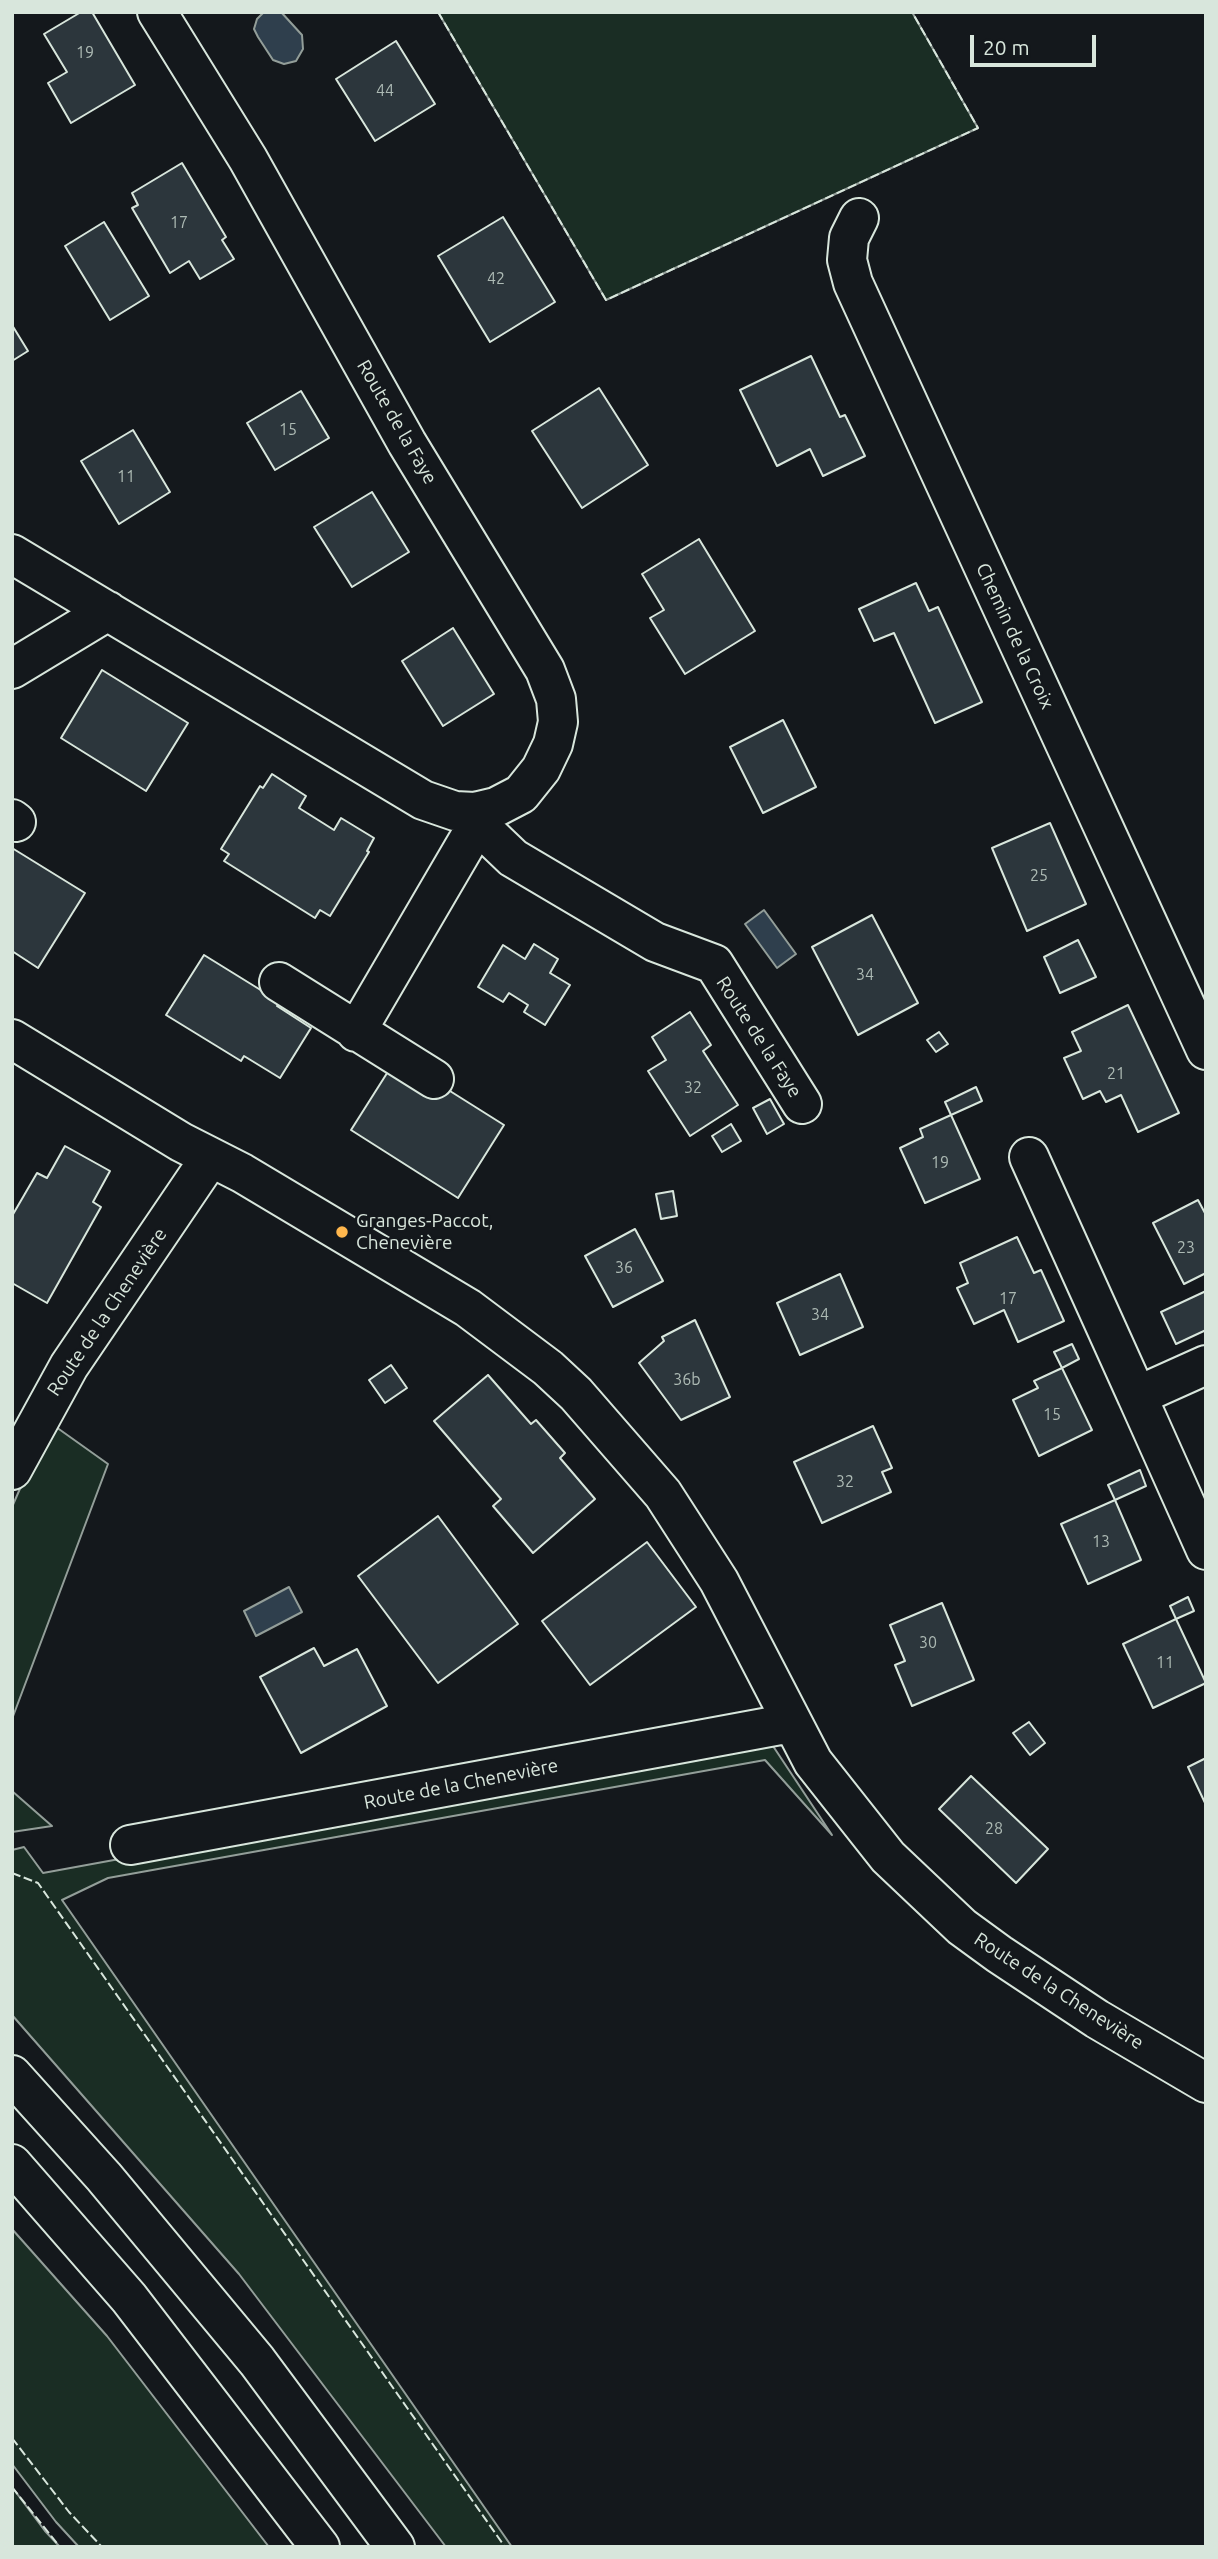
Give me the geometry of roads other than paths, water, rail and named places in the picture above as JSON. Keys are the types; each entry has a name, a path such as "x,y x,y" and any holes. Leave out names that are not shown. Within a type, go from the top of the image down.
{"main road":[{"name":"Route de la Faye","path":"12,554 423,800 455,810 475,812 496,807 522,793 541,769 553,744 558,722 556,699 545,670 407,443 248,159 158,12"},
{"name":"Chemin de la Croix","path":"859,218 849,238 853,283 1206,1050"},
{"path":"12,669 108,611"},
{"name":"Route de la Faye","path":"475,812 489,836 513,858 655,942 697,955 714,964 802,1104"},
{"path":"356,1032 465,846 475,812"},
{"path":"279,982 434,1079"},
{"name":"Route de la Chenevière","path":"12,1039 468,1308 510,1337 576,1394 663,1494 692,1537 719,1581 813,1762 888,1857 962,1927 1042,1984 1206,2083"},
{"path":"1029,1157 1206,1550"},
{"name":"Route de la Chenevière","path":"12,1470 69,1366 210,1158"},
{"path":"1137,1396 1206,1365"},
{"name":"Route de la Chenevière","path":"130,1845 791,1723"},
{"path":"12,2075 104,2177 257,2361 395,2547"},
{"path":"12,2164 138,2309 320,2547"}],"water":[{"path":"264,12 281,12 302,35 303,49 296,61 284,64 273,60 254,29 257,19"},
{"path":"764,910 796,954 777,968 745,924"},
{"path":"289,1587 302,1612 256,1636 244,1611"}],"place":[{"name":"Granges-Paccot, Chenevière","path":"342,1232"}]}
